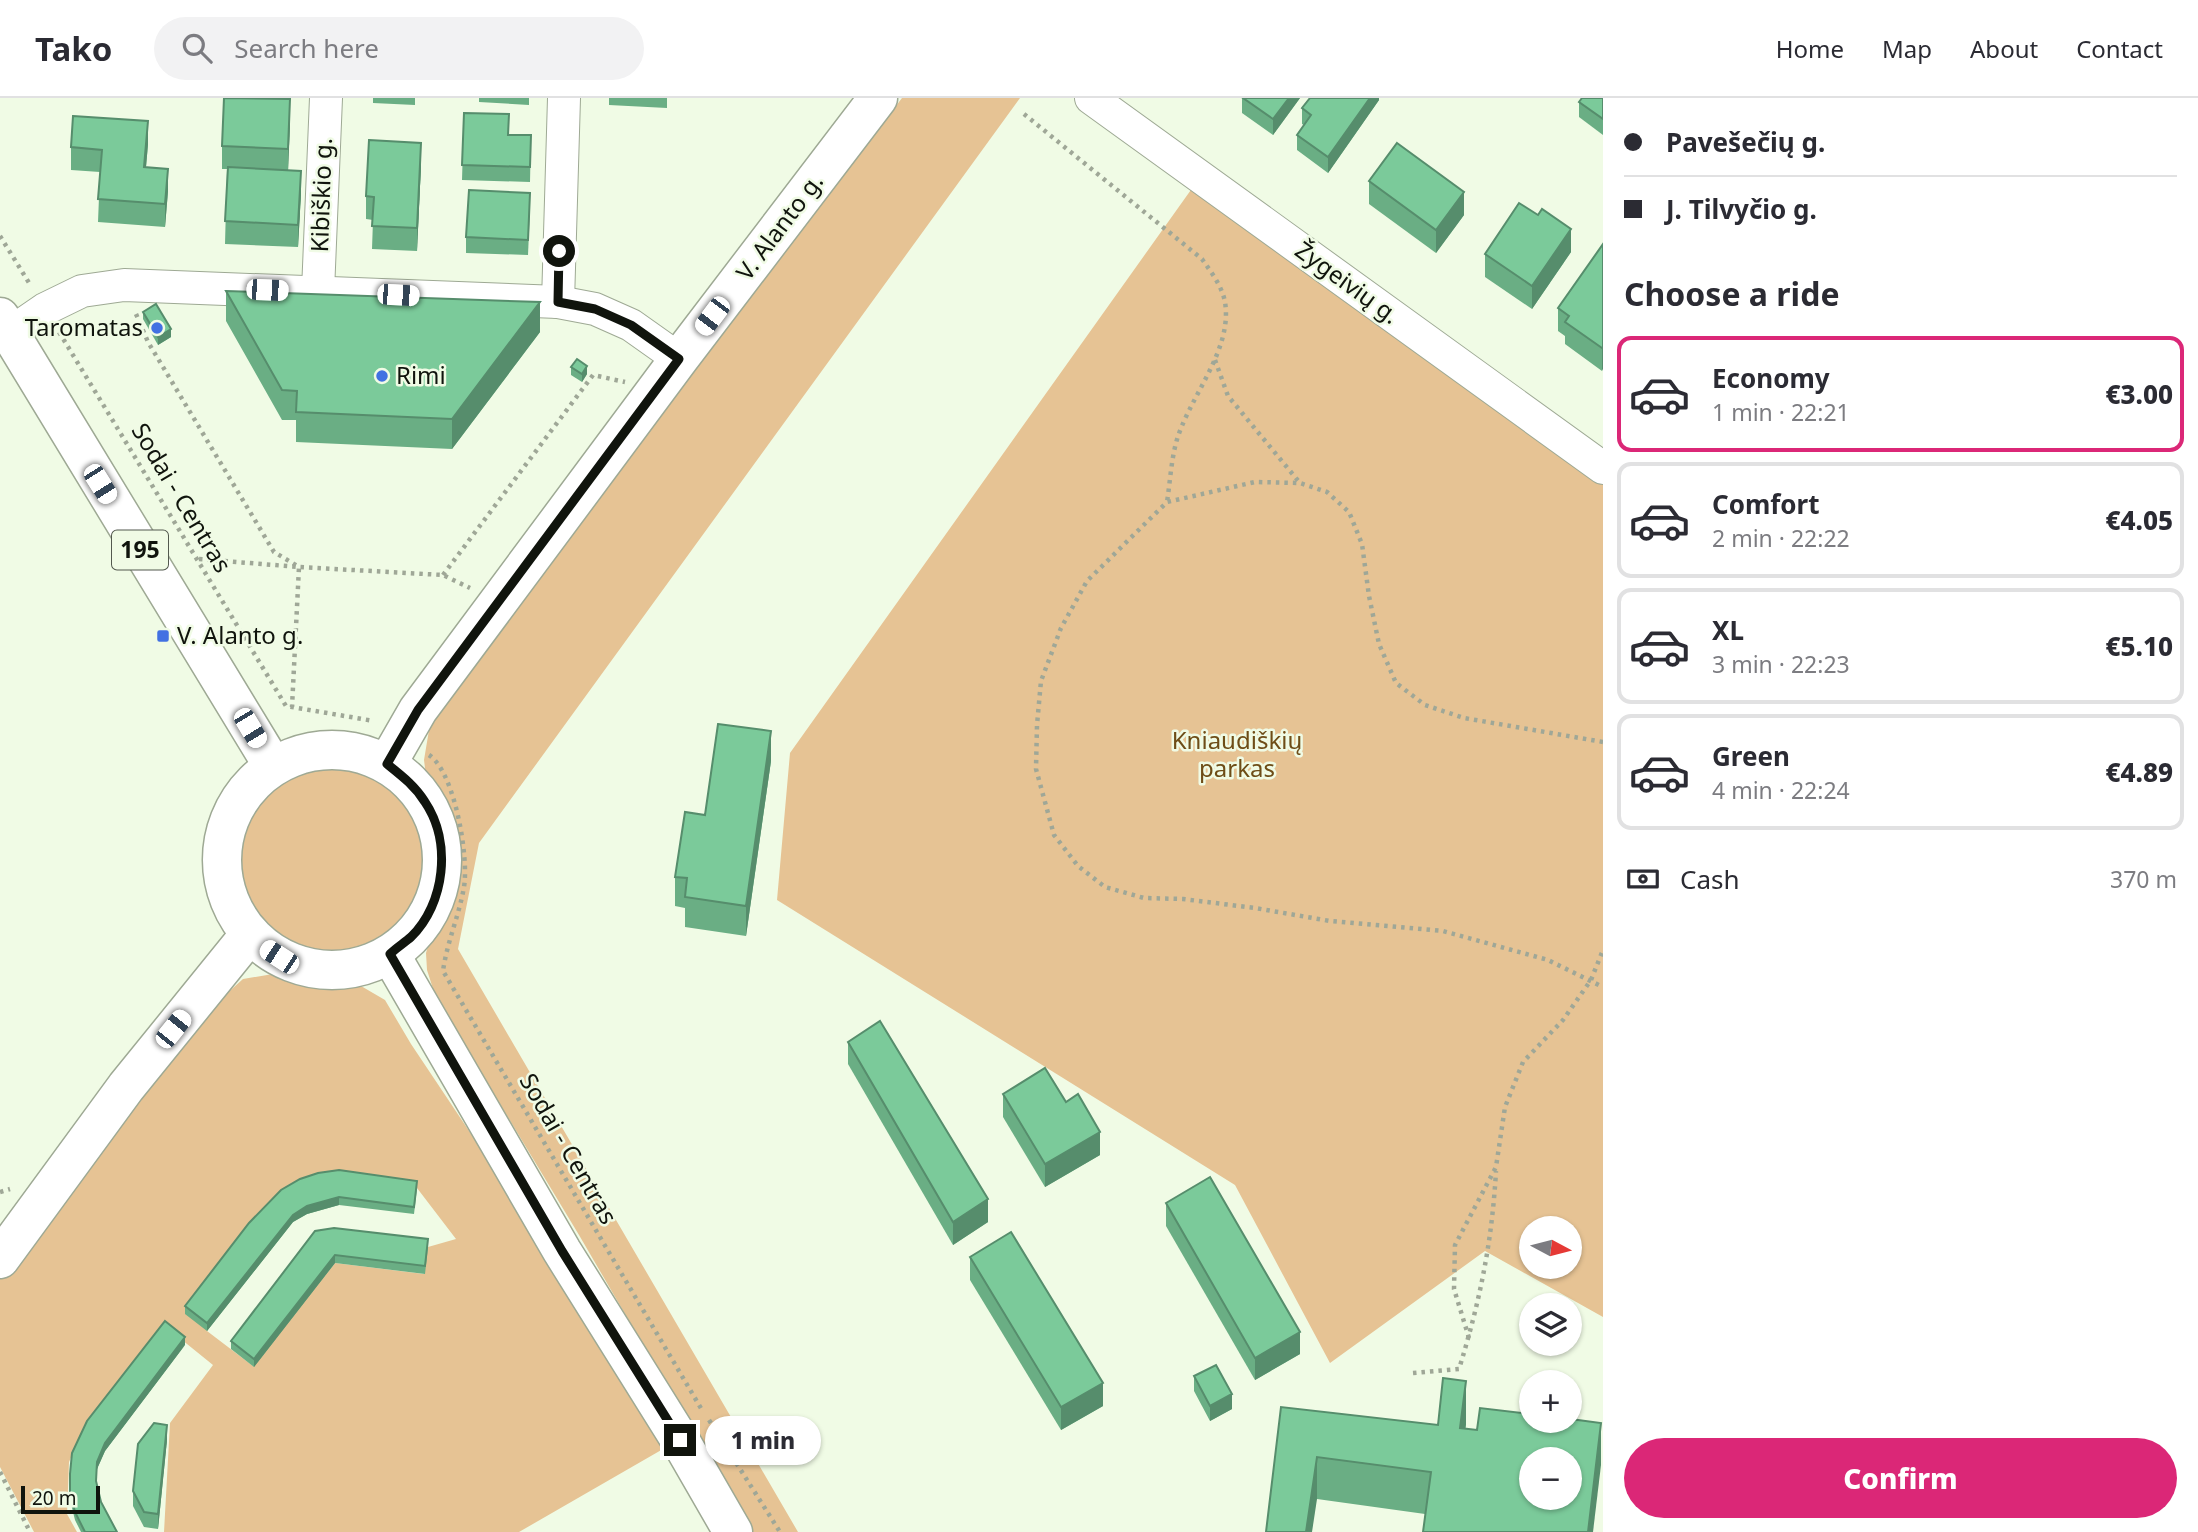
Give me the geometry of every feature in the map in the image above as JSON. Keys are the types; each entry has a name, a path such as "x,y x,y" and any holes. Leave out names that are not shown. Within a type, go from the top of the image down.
{"main road":[{"name":"V. Alanto g.","path":"387,764 418,710 679,359 878,98"},
{"name":"195","path":"5,325 273,766"},
{"path":"330,749 360,753 387,764 410,782 427,804 438,830 442,860 439,887 428,914 412,936 390,954 354,968 316,970 279,957 250,934 236,915 227,893 222,869 222,845 228,821 240,798 273,766 300,754 330,749"},
{"path":"0,1259 126,1087 250,934"},
{"path":"390,954 562,1251 680,1440 733,1532"}],"street":[{"name":"Kibiškio g.","path":"318,291 326,98"},
{"path":"558,302 565,98"},
{"name":"Žygeivių g.","path":"1091,98 1603,468"},
{"path":"5,325 82,291 124,285 558,302 595,309 631,325 679,359"}],"path":[{"path":"1024,114 1202,259 1215,278 1225,301 1225,324 1215,360 1176,442 1167,502"},
{"name":"Sodai - Centras","path":"0,236 286,706 292,707"},
{"path":"124,285 148,342 274,552 299,567"},
{"path":"1215,360 1228,396 1300,483"},
{"path":"443,575 593,375 628,383"},
{"path":"1603,742 1464,718 1425,705 1396,683 1379,644 1362,544 1349,512 1327,492 1300,483 1255,482 1167,502 1087,580 1060,628 1041,681 1036,769 1055,835 1078,866 1105,887 1144,898 1195,901 1331,920 1443,931 1548,960 1603,987"},
{"path":"198,559 443,575 471,588"},
{"path":"299,567 292,707 372,719"},
{"name":"Sodai - Centras","path":"435,759 449,788 466,856 464,887 446,949 443,971 668,1354 780,1532"},
{"path":"1413,1373 1459,1369 1486,1270 1496,1167 1506,1107 1523,1062 1563,1020 1591,980 1603,950"},
{"path":"1469,1338 1454,1289 1455,1245 1496,1167"},
{"path":"0,1472 30,1532"}],"green space":[{"path":"902,98 1020,98 479,843 458,949 798,1532 752,1532 579,1235 436,998 427,970 426,953 432,932 453,885 454,861 450,828 427,784 424,760 429,730 457,683"},
{"name":"Kniaudiškių parkas","path":"1193,187 1603,482 1603,1317 1582,1305 1582,1293 1560,1293 1535,1279 1582,1279 1582,1216 1519,1216 1519,1270 1485,1251 1330,1363 1235,1185 777,900 790,753"},
{"path":"330,764 349,765 367,771 399,792 420,824 426,842 426,880 420,898 399,930 367,951 349,957 330,958 311,957 293,951 261,930 240,898 234,880 233,861 234,842 240,824 261,792 293,771 311,765"},
{"path":"273,974 314,983 342,983 361,986 385,1000 411,1044 560,1267 670,1445 519,1532 164,1532 170,1423 213,1365 166,1327 83,1430 69,1462 67,1514 77,1532 34,1532 0,1467 0,1259 215,1004 243,979","holes":["417,1188 456,1239 428,1247 424,1274 335,1263 253,1366 207,1331 281,1198"]}],"building":[{"path":"224,98 290,99 288,149 222,146"},
{"path":"1243,98 1289,98 1273,119"},
{"path":"1310,98 1370,98 1328,157 1297,135 1311,115 1302,108"},
{"path":"1582,98 1603,98 1603,119 1579,102"},
{"path":"464,113 509,114 508,135 531,135 530,167 462,165"},
{"path":"73,116 148,121 144,167 168,169 165,204 98,199 102,150 71,147"},
{"path":"369,140 421,143 417,228 372,226 374,197 366,196"},
{"path":"1397,143 1464,192 1436,230 1369,181"},
{"path":"228,167 301,171 298,225 225,221"},
{"path":"469,190 530,193 528,240 466,237"},
{"path":"1519,203 1538,215 1542,209 1571,229 1532,286 1485,254"},
{"path":"1603,244 1602,348 1565,322 1569,316 1558,308"},
{"name":"Rimi","path":"226,291 540,302 452,419 296,412 297,391 282,390"},
{"path":"156,304 171,329 158,337 143,312"},
{"path":"577,359 587,366 582,374 571,367"},
{"path":"718,724 771,731 746,906 685,897 687,878 675,877 685,812 705,815"},
{"path":"880,1021 988,1199 953,1222 848,1042"},
{"path":"1045,1068 1066,1102 1078,1094 1100,1132 1045,1164 1003,1094"},
{"path":"339,1170 417,1181 414,1207 339,1197 307,1206 293,1215 207,1323 185,1306 249,1223 281,1190 300,1179"},
{"path":"1210,1177 1300,1332 1255,1358 1166,1203"},
{"path":"334,1228 428,1239 425,1266 335,1255 254,1359 231,1341 315,1231"},
{"path":"1011,1232 1103,1383 1061,1407 970,1257"},
{"path":"165,1321 185,1337 105,1443 97,1462 96,1481 101,1502 117,1532 85,1532 75,1512 70,1493 72,1453 87,1421"},
{"path":"1216,1365 1232,1394 1210,1406 1194,1376"},
{"path":"1443,1378 1466,1381 1460,1428 1477,1430 1480,1408 1519,1413 1519,1433 1582,1433 1582,1421 1601,1423 1588,1532 1423,1532 1431,1472 1317,1457 1306,1532 1266,1532 1281,1407 1438,1425"},
{"path":"154,1423 167,1425 158,1514 144,1512 133,1491 138,1444"}],"place":[{"name":"Taromatas","path":"157,328"},
{"name":"Rimi","path":"382,376"},
{"name":"V. Alanto g.","path":"163,636"}],"route":[{"path":"559,251 558,302 595,309 631,325 679,359 418,710 387,764 410,782 427,804 438,830 442,860 439,887 428,914 412,936 390,954 562,1251 680,1440"}]}
